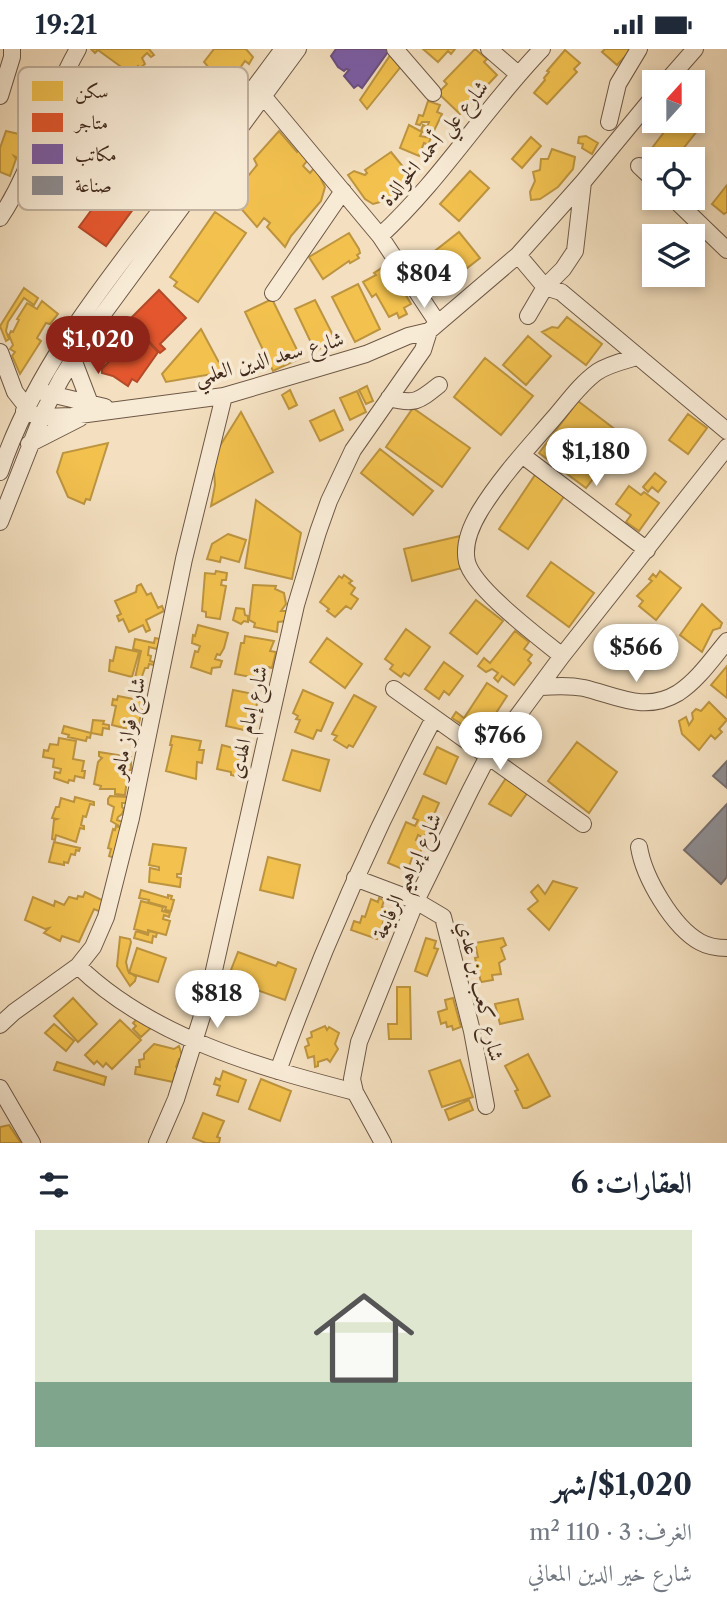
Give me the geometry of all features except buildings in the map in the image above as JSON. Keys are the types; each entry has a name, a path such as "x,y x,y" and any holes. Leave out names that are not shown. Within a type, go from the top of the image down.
{"street":[{"path":"0,96 12,49"},
{"path":"70,67 78,49"},
{"path":"248,95 283,49"},
{"path":"248,118 298,49"},
{"path":"395,49 433,93"},
{"name":"شارع علي أحمد الخوالدة","path":"489,49 518,74"},
{"name":"شارع علي أحمد الخوالدة","path":"380,236 419,198 518,74 542,49"},
{"path":"609,122 618,84 639,49"},
{"path":"677,70 695,49"},
{"name":"شارع علي أحمد الخوالدة","path":"264,97 380,236 433,327"},
{"name":"شارع سعد الدين العلمي","path":"89,410 125,409 224,396 366,354 433,327 518,255 642,111"},
{"path":"639,166 642,169"},
{"path":"528,316 545,287 564,269 575,251 583,182"},
{"path":"0,218 18,186"},
{"path":"273,293 343,191"},
{"path":"0,472 25,408 48,366 161,210"},
{"path":"0,522 41,417 73,359 92,328 179,210"},
{"path":"686,210 726,247"},
{"path":"518,255 545,287 561,292 727,431"},
{"name":"شارع إمام الهدى","path":"157,1143 176,1099 208,997 296,605 329,501 353,450 423,350 433,327"},
{"path":"0,352 15,392 25,408 41,417 89,410"},
{"path":"562,656 474,577 467,563 468,539 480,511 522,455 581,387 598,372 618,362 637,358"},
{"path":"73,359 89,410"},
{"path":"389,398 404,402 421,400 439,385"},
{"path":"35,390 89,410"},
{"name":"شارع فواز ماهر","path":"0,1025 78,966 93,947 106,918 115,887 184,559 224,396"},
{"path":"29,444 89,410"},
{"name":"شارع إبراهيم الرفايعة","path":"355,1091 352,1079 359,1042 416,901 488,756 562,656 727,447"},
{"path":"522,455 647,550"},
{"path":"540,687 563,685 644,704 660,702 679,692 697,676 727,641"},
{"path":"394,689 583,824"},
{"path":"278,1071 307,992 355,878 395,792 434,718"},
{"path":"639,847 646,873 676,920 702,944 727,948"},
{"name":"شارع كعب بن عدي","path":"355,878 416,901 437,912 446,923 486,1105"},
{"path":"78,966 110,993 153,1020 195,1041 278,1071 355,1091 383,1143"},
{"path":"0,1089 32,1143"}]}
